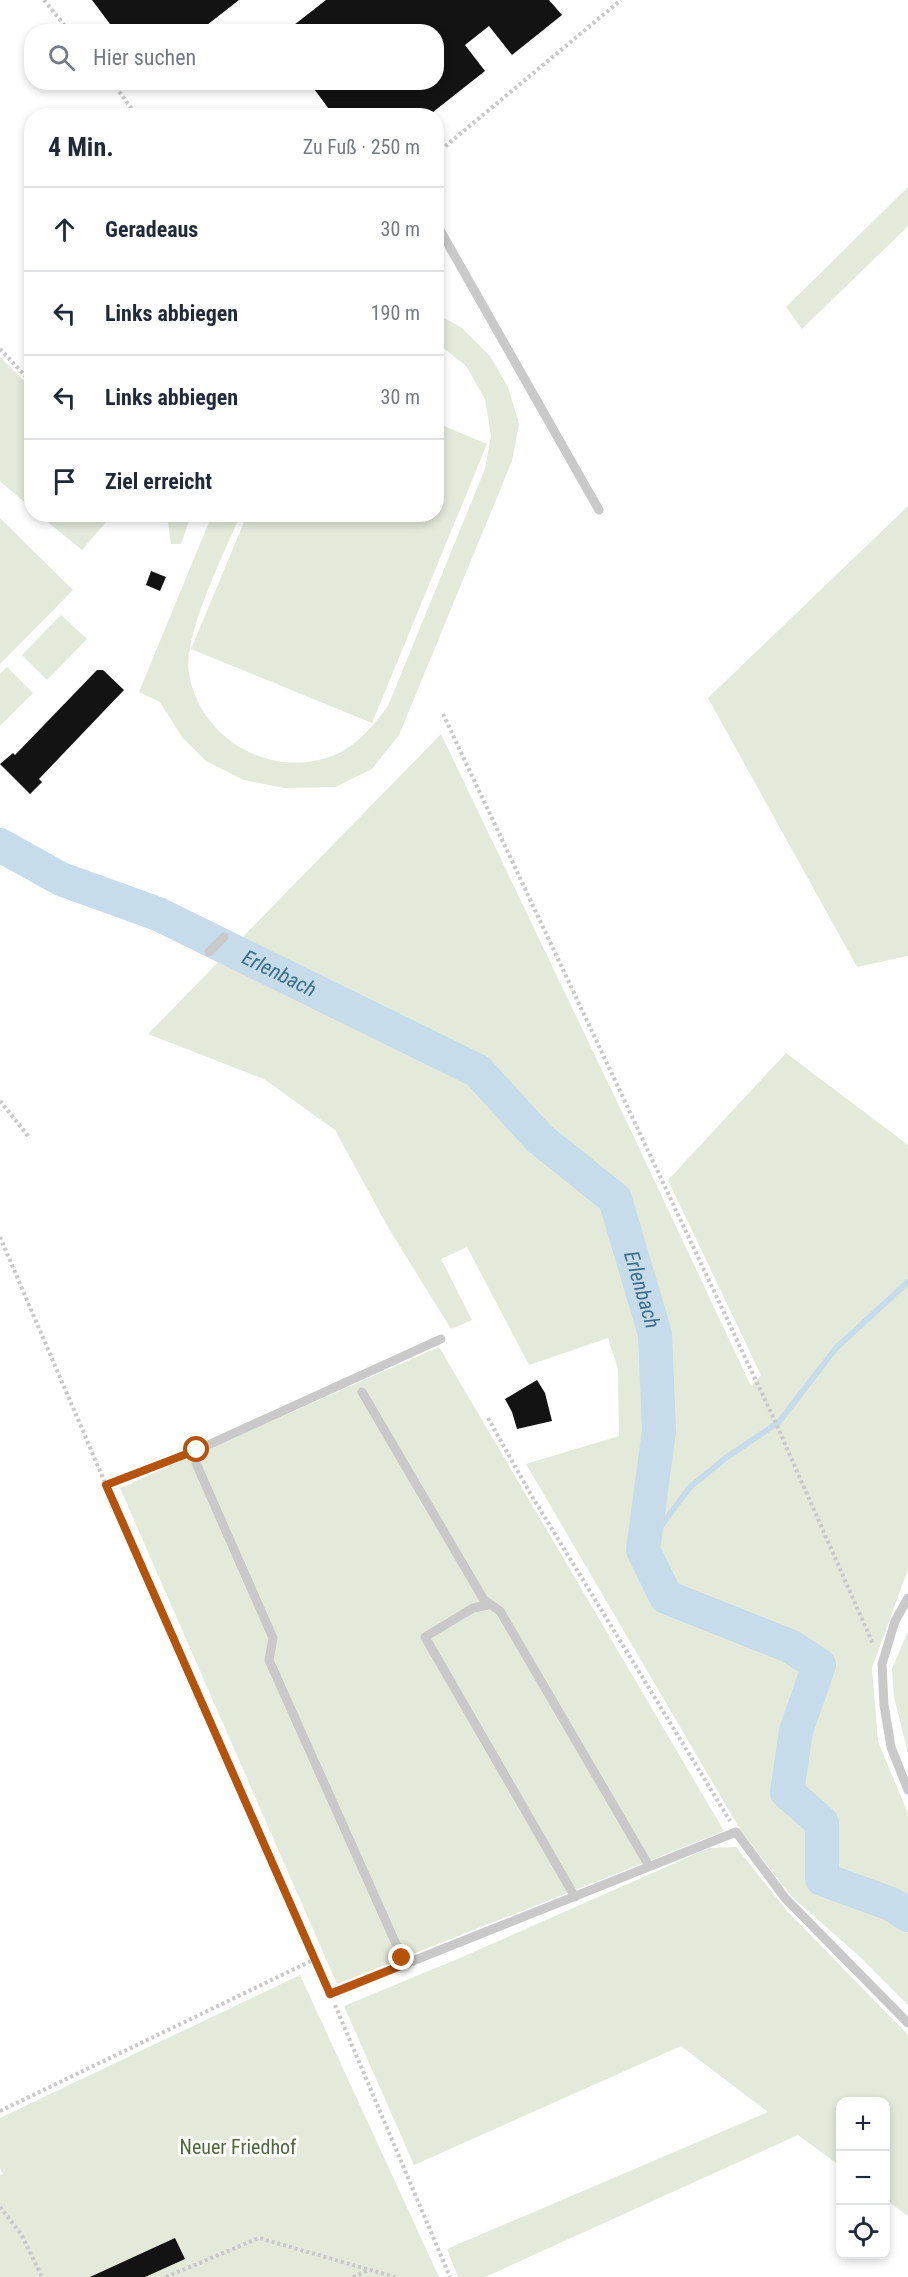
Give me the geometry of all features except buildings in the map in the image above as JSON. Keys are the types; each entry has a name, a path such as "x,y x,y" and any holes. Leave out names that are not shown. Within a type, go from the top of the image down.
{"lane":[{"path":"444,237 599,510"},
{"path":"209,952 224,938"},
{"path":"197,1450 441,1339"},
{"path":"362,1392 488,1605 500,1611 506,1620 649,1866"},
{"path":"196,1463 273,1638 269,1660 405,1964"},
{"path":"908,1598 895,1621 882,1664 884,1705 891,1747 908,1790"},
{"path":"488,1605 473,1608 425,1637 575,1897"},
{"path":"330,1994 736,1832 785,1898 908,2023"}],"path":[{"path":"44,0 64,24"},
{"path":"444,147 621,0"},
{"path":"119,90 133,108"},
{"path":"0,349 24,374"},
{"path":"443,714 774,1419 882,1664"},
{"path":"0,1101 29,1137"},
{"path":"0,1237 106,1485 315,1959 450,2277"},
{"path":"489,1418 530,1493 736,1832"},
{"path":"106,1485 197,1450"},
{"path":"0,2111 315,1959"},
{"path":"0,2207 21,2234 42,2277"},
{"path":"166,2277 259,2238 395,2277"},
{"path":"353,2277 369,2270"}],"green space":[{"path":"908,187 908,226 802,329 786,307"},
{"path":"444,318 462,328 490,356 508,387 519,424 512,461 399,735 372,769 335,787 284,788 244,780 206,761 182,737 160,702 139,692 209,522 237,522 206,594 192,638 189,658 189,674 196,698 209,720 226,737 246,751 269,759 294,763 318,760 350,747 362,737 388,706 485,469 491,436 485,399 466,366 444,349"},
{"path":"0,357 24,381 24,502 0,481"},
{"path":"444,426 487,444 372,723 191,649 244,522 444,522"},
{"path":"908,506 908,956 857,967 708,698"},
{"path":"0,518 73,590 0,664"},
{"path":"48,522 106,522 82,550"},
{"path":"168,522 189,522 181,544 171,544"},
{"path":"61,615 87,639 47,680 22,655"},
{"path":"7,667 33,693 0,726 0,674"},
{"path":"441,734 751,1386 761,1375 668,1180 786,1053 908,1145 908,1569 872,1668 878,1741 908,1814 908,2005 858,1955 792,1897 741,1831 526,1464 619,1436 618,1369 608,1338 529,1365 467,1247 441,1259 472,1320 451,1329 389,1229 335,1130 264,1079 148,1034"},
{"path":"439,1347 724,1831 337,1984 120,1488"},
{"path":"908,1631 908,1753 894,1697 892,1669"},
{"path":"736,1847 788,1912 908,2035 908,2216 890,2203 890,2097 836,2097 836,2163 798,2135 485,2277 458,2277 447,2249 768,2112 681,2046 414,2165 344,2006 460,1958 709,1848"},
{"name":"Neuer Friedhof","path":"300,1975 439,2277 0,2277 0,2175 3,2174 0,2169 0,2118"}],"waterway":[{"name":"Erlenbach","path":"0,845 61,879 158,914 478,1071 539,1138 615,1199 655,1334 659,1431 643,1550 666,1597 790,1646 819,1665 796,1731 787,1792 822,1823 822,1879 891,1904 908,1915"},
{"path":"643,1550 690,1487 727,1457 779,1422 836,1348 908,1282"}],"route":[{"path":"197,1450 106,1485 330,1994 405,1964 402,1958"}]}
